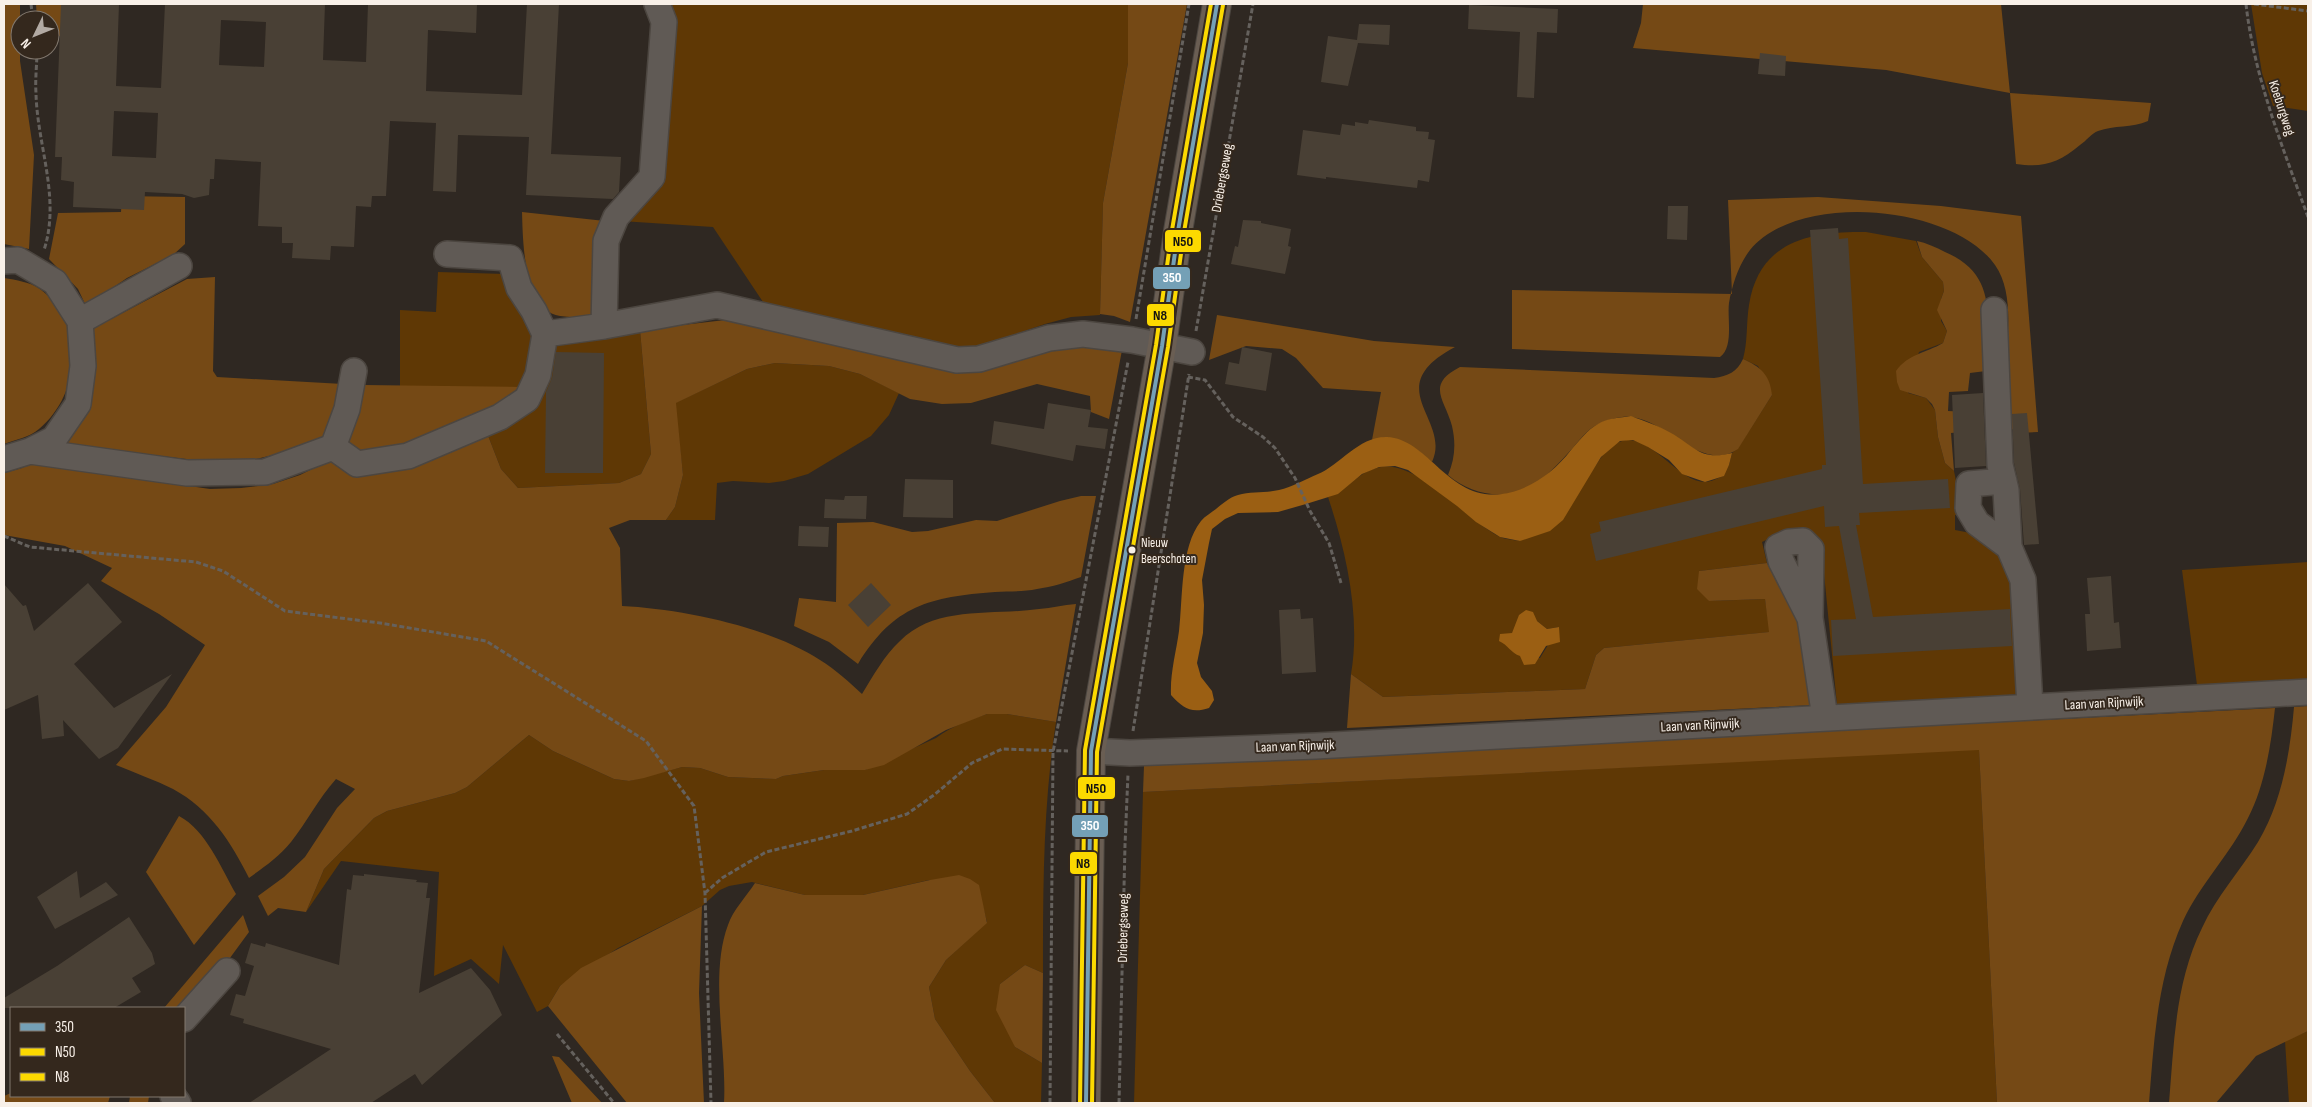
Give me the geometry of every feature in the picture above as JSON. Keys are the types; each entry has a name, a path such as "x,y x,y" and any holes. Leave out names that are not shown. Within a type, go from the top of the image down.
{"main road":[{"path":"1086,1103 1091,751 1162,346 1178,231 1217,4"}],"street":[{"path":"604,326 606,241 616,217 652,178 664,22 657,4"},
{"path":"333,447 357,464 408,456 500,417 527,399 538,374 545,334 534,311 519,288 510,258 447,254"},
{"path":"4,261 18,260 55,282 80,320 83,366 78,404 54,440 30,451 4,459"},
{"path":"80,320 179,266"},
{"path":"545,334 604,326 717,306 956,360 979,359 1049,338 1083,334 1132,340 1192,352"},
{"path":"1994,310 2000,465 2004,481 2009,547 2023,580 2030,707"},
{"path":"30,451 187,474 265,472 333,447 347,409 354,371"},
{"path":"2004,481 1969,484 1968,508 1978,523 2009,547"},
{"path":"1810,618 1825,718"},
{"name":"Laan van Rijnwijk","path":"1091,751 1130,753 1326,745 2308,692"},
{"path":"185,1018 227,972"}],"path":[{"path":"1132,340 1189,4"},
{"name":"Driebergseweg","path":"1119,1103 1125,845 1130,753 1192,352 1252,4"},
{"name":"Koeburgweg","path":"2246,4 2250,41 2274,123 2308,217"},
{"path":"2254,4 2308,11"},
{"path":"37,60 36,94 49,184 49,234 38,272"},
{"path":"1188,377 1205,380 1233,417 1263,437 1275,448 1295,478 1310,512 1328,543 1342,583"},
{"path":"4,536 30,547 196,562 223,571 285,611 380,623 486,641 646,741 694,806 704,893 711,1103"},
{"path":"704,893 722,878 766,852 852,831 906,814 934,795 972,763 1002,749 1053,752"},
{"path":"557,1034 614,1103"}],"shaded area":[{"path":"4,4 20,4 20,10 10,10 10,60 20,60 34,155 29,249 4,244"},
{"path":"36,4 61,4 61,36 60,10 36,10"},
{"path":"669,4 1128,4 1128,63 1103,203 1100,315 1071,317 969,350 938,346 763,302 713,227 621,221 662,171 675,15"},
{"path":"1128,4 1187,4 1130,322 1114,316 1100,314 1103,203 1128,63"},
{"path":"1643,4 2001,4 2010,93 1886,70 1633,48 1641,23"},
{"path":"2251,4 2308,4 2308,111 2273,106 2262,73"},
{"path":"2010,93 2151,103 2148,121 2136,125 2098,131 2057,160 2050,163 2026,165 2016,164"},
{"path":"122,196 185,197 185,244 173,255 127,278 86,306 78,289 49,259 58,213 121,212"},
{"path":"1818,197 1941,206 2021,216 2038,432 2016,433 2006,422 2005,376 2008,304 2002,277 1995,265 1974,244 1945,229 1911,218 1874,212 1837,213 1802,219 1773,231 1750,250 1739,268 1732,290 1728,200"},
{"path":"522,212 605,221 599,317 560,316 548,311 539,301 527,273"},
{"path":"1845,232 1866,232 1916,241 1922,257 1943,282 1941,321 1947,331 1943,343 1919,352 1908,393 1926,398 1935,410 1938,437 1945,463 1954,471 1963,515 1955,515 1955,530 1976,534 1991,545 2014,578 2023,694 1837,705 1821,543 1770,538 1762,542 1767,563 1699,571 1709,601 1765,599 1770,632 1604,648 1596,655 1585,689 1383,697 1351,674 1354,652 1353,607 1341,539 1328,497 1366,472 1381,467 1395,468 1426,481 1485,528 1498,536 1520,541 1587,478 1609,448 1619,442 1630,440 1641,443 1694,480 1707,482 1723,476 1729,465 1732,453 1738,448 1772,395 1758,366 1743,359 1746,346 1749,305 1755,283 1764,266 1790,244 1807,238","holes":["1537,621 1547,629 1559,627 1540,658 1525,657 1517,654 1507,645 1512,633"]},
{"path":"1917,241 1938,248 1963,262 1975,273 1982,287 1986,302 1988,335 1986,371 1970,373 1968,391 1949,392 1948,411 1969,412 1970,431 1951,433 1954,471 1945,463 1938,437 1935,410 1932,404 1926,398 1900,390 1897,382 1896,371 1901,365 1912,357 1943,343 1947,331 1937,310 1944,291 1943,282 1922,257"},
{"path":"438,272 505,274 536,327 523,387 400,387 400,310 436,312"},
{"path":"215,277 213,371 217,377 343,384 330,431 311,446 256,459 186,459 63,444 76,430 89,406 94,381 92,329 187,279"},
{"path":"4,278 32,285 40,289 55,303 65,320 71,339 72,359 70,378 63,397 53,414 35,432 4,444"},
{"path":"1512,290 1731,294 1727,346 1720,357 1512,349"},
{"path":"1217,315 1374,341 1455,347 1433,362 1422,376 1419,390 1436,446 1432,462 1420,452 1387,437 1372,440 1381,392 1323,388 1296,358 1282,349 1246,346 1209,360"},
{"path":"742,318 914,360 1075,346 1122,350 1109,419 1091,412 1090,396 1037,384 971,403 942,404 910,399 860,374 829,366 775,363 747,369 676,403 683,475 675,507 666,520 630,520 609,528 620,548 622,606 672,611 698,616 751,629 776,638 820,660 862,694 879,666 894,647 914,630 930,622 965,614 1044,609 1076,604 1056,722 1007,714 987,714 946,730 884,765 865,770 824,770 783,776 776,779 728,777 700,768 682,767 629,781 614,779 553,751 529,735 467,787 455,793 387,811 374,818 324,869 306,912 278,908 268,916 258,896 284,877 305,857 337,808 355,789 336,779 286,847 271,862 249,878 227,839 209,816 198,806 173,789 116,765 166,707 205,645 159,614 101,581 112,568 65,546 4,535 4,473 22,468 35,461 59,467 210,489 241,488 273,484 300,475 330,460 487,433 501,469 518,488 619,483 641,474 651,454 640,330"},
{"path":"640,330 651,454 641,474 619,483 518,488 501,469 487,433 533,411 544,392 553,337"},
{"path":"1743,359 1764,372 1772,395 1738,449 1725,455 1712,455 1699,451 1646,421 1624,417 1615,418 1594,426 1582,436 1542,479 1518,491 1506,494 1482,492 1470,489 1448,475 1454,451 1454,439 1449,416 1440,393 1440,386 1449,374 1460,367 1714,378 1732,373"},
{"path":"775,363 829,366 860,374 899,393 889,415 871,436 808,474 769,483 733,481 717,483 715,520 666,520 675,507 683,475 675,403 747,369"},
{"path":"363,385 523,387 522,390 464,422 396,448 358,455 345,444"},
{"path":"1631,416 1666,430 1705,454 1721,455 1732,453 1724,476 1705,482 1682,474 1669,460 1648,447 1633,440 1620,441 1601,457 1563,520 1550,531 1520,541 1500,537 1476,522 1408,470 1395,466 1379,467 1362,474 1338,494 1306,504 1278,512 1238,513 1225,519 1212,529 1202,580 1204,605 1203,633 1197,663 1201,677 1212,691 1214,700 1209,708 1192,710 1179,703 1171,695 1172,671 1179,631 1184,574 1189,545 1201,521 1229,499 1243,494 1274,491 1289,487 1326,470 1368,441 1387,437 1402,440 1415,448 1453,480 1467,488 1483,494 1512,492 1532,484 1549,473 1590,429 1609,419"},
{"path":"1081,496 1096,496 1081,577 1054,586 1032,590 972,594 933,601 900,617 885,629 858,664 829,642 794,626 799,598 836,602 837,523 873,522 912,532 928,531 976,520 997,521"},
{"path":"2308,562 2308,680 2197,685 2182,570"},
{"path":"1767,563 1798,623 1814,705 1347,728 1351,674 1383,697 1585,689 1596,655 1604,648 1769,632 1765,599 1709,601 1697,589 1699,571"},
{"path":"1526,610 1533,612 1537,621 1547,629 1559,627 1560,642 1546,646 1535,664 1524,665 1520,656 1499,641 1500,634 1512,633 1519,615"},
{"path":"2308,706 2308,1031 2256,1056 2216,1103 2169,1103 2177,1014 2186,970 2193,949 2214,906 2251,853 2266,827 2284,777 2294,707"},
{"path":"2275,708 2263,778 2254,805 2233,845 2190,907 2174,943 2167,965 2158,1010 2149,1103 1997,1103 1979,750 1143,792 1144,766"},
{"path":"987,714 1007,714 1056,722 1046,816 1043,973 1025,965 1000,984 1015,1047 1042,1063 1041,1103 995,1103 970,1071 935,1019 929,987 946,960 987,922 978,888 929,880 863,895 805,895 752,882 729,886 720,890 702,906 618,948 560,986 548,1006 537,1012 503,945 499,984 471,959 434,976 439,872 341,861 306,912 324,869 374,818 387,811 455,793 467,787 529,735 553,751 614,779 629,781 682,767 700,768 728,777 776,779 783,776 824,770 865,770 936,738 961,724"},
{"path":"1979,749 1997,1103 1134,1103 1143,792"},
{"path":"179,816 189,822 205,840 236,894 194,945 146,872"},
{"path":"959,875 979,885 987,923 946,960 929,987 935,1019 970,1071 995,1103 724,1103 719,989 722,945 730,919 755,883 805,895 863,895"},
{"path":"702,906 699,993 704,1103 627,1103 548,1006 560,986 581,968"},
{"path":"243,915 249,932 227,962 185,1007 165,1007"},
{"path":"1025,965 1043,973 1042,1063 1015,1047 996,1010 1000,984"},
{"path":"2308,1031 2308,1103 2289,1103 2285,1041"},
{"path":"552,1056 559,1057 602,1103 572,1103"},
{"path":"10,1093 10,1097 110,1097 108,1103 4,1103 4,1096"},
{"path":"130,1097 149,1097 148,1103 129,1103"}],"building":[{"path":"61,4 119,4 116,86 161,88 165,4 325,4 323,60 366,62 368,4 477,4 476,33 428,30 426,91 522,95 527,4 559,4 551,154 621,157 619,192 613,199 526,195 529,137 458,135 456,192 433,191 436,123 390,121 386,196 372,196 371,207 356,206 354,247 331,246 330,260 292,258 293,243 282,243 282,227 258,226 261,162 215,159 214,179 210,179 209,195 194,198 182,194 145,192 144,210 73,207 74,182 61,180 62,157 55,157","holes":["221,20 266,22 264,67 219,65","114,111 158,113 156,158 112,156"]},
{"path":"1469,5 1558,9 1557,33 1537,32 1534,98 1517,97 1520,32 1468,29"},
{"path":"1359,24 1390,25 1389,45 1358,43 1348,86 1321,82 1328,36 1357,40"},
{"path":"1760,53 1786,56 1785,76 1758,74"},
{"path":"1369,120 1416,127 1416,131 1429,132 1428,139 1435,140 1429,182 1418,180 1417,188 1297,175 1303,130 1340,135 1342,124 1355,126 1355,122 1368,124"},
{"path":"1668,206 1688,206 1687,240 1667,239"},
{"path":"1243,220 1261,221 1261,223 1291,229 1288,246 1291,247 1285,274 1231,264 1235,246 1238,247"},
{"path":"1838,228 1839,239 1848,238 1863,484 1948,479 1950,508 1859,513 1860,525 1856,525 1873,617 2010,609 2012,646 1833,656 1831,620 1856,619 1839,526 1825,527 1824,506 1596,561 1590,534 1601,531 1599,522 1822,469 1822,465 1826,465 1810,230"},
{"path":"1242,347 1272,353 1266,391 1225,384 1229,362 1239,364"},
{"path":"556,352 604,353 603,473 545,473 546,392 552,378"},
{"path":"1983,393 1986,466 1955,468 1952,395"},
{"path":"1048,403 1091,410 1088,427 1108,429 1105,449 1076,445 1073,461 991,444 994,421 1044,429"},
{"path":"2027,413 2039,544 2024,545 2020,489 2014,463 2012,414"},
{"path":"905,479 953,480 953,518 903,517"},
{"path":"845,496 867,496 866,519 824,518 825,499 844,500"},
{"path":"799,526 829,527 828,547 798,546"},
{"path":"2111,576 2114,623 2119,622 2121,648 2087,651 2085,614 2090,614 2087,578"},
{"path":"88,583 122,622 74,664 114,708 172,674 118,748 99,759 63,720 64,736 42,739 38,695 4,710 4,584 23,606 26,605 34,631"},
{"path":"871,583 891,605 868,627 848,605"},
{"path":"1300,609 1301,619 1313,618 1316,672 1282,674 1279,610"},
{"path":"77,871 80,898 106,882 118,895 55,929 37,897"},
{"path":"364,874 428,883 426,898 430,898 419,993 471,968 490,990 502,1015 422,1085 415,1074 371,1103 249,1103 331,1049 243,1023 244,1019 230,1015 236,994 245,996 254,966 245,963 251,943 265,947 266,943 339,965 347,889 351,890 353,875 364,876"},
{"path":"129,917 152,953 155,964 132,978 141,992 116,1007 4,1008 4,998 57,966"}],"transit line":[{"name":"N8","path":"1080,1103 1085,750 1156,345 1172,230 1211,4"},
{"name":"350","path":"1086,1103 1091,751 1162,346 1178,231 1217,4"},
{"name":"N50","path":"1092,1103 1097,752 1168,347 1184,232 1223,5"}],"place":[{"name":"Nieuw Beerschoten","path":"1132,550"}]}
